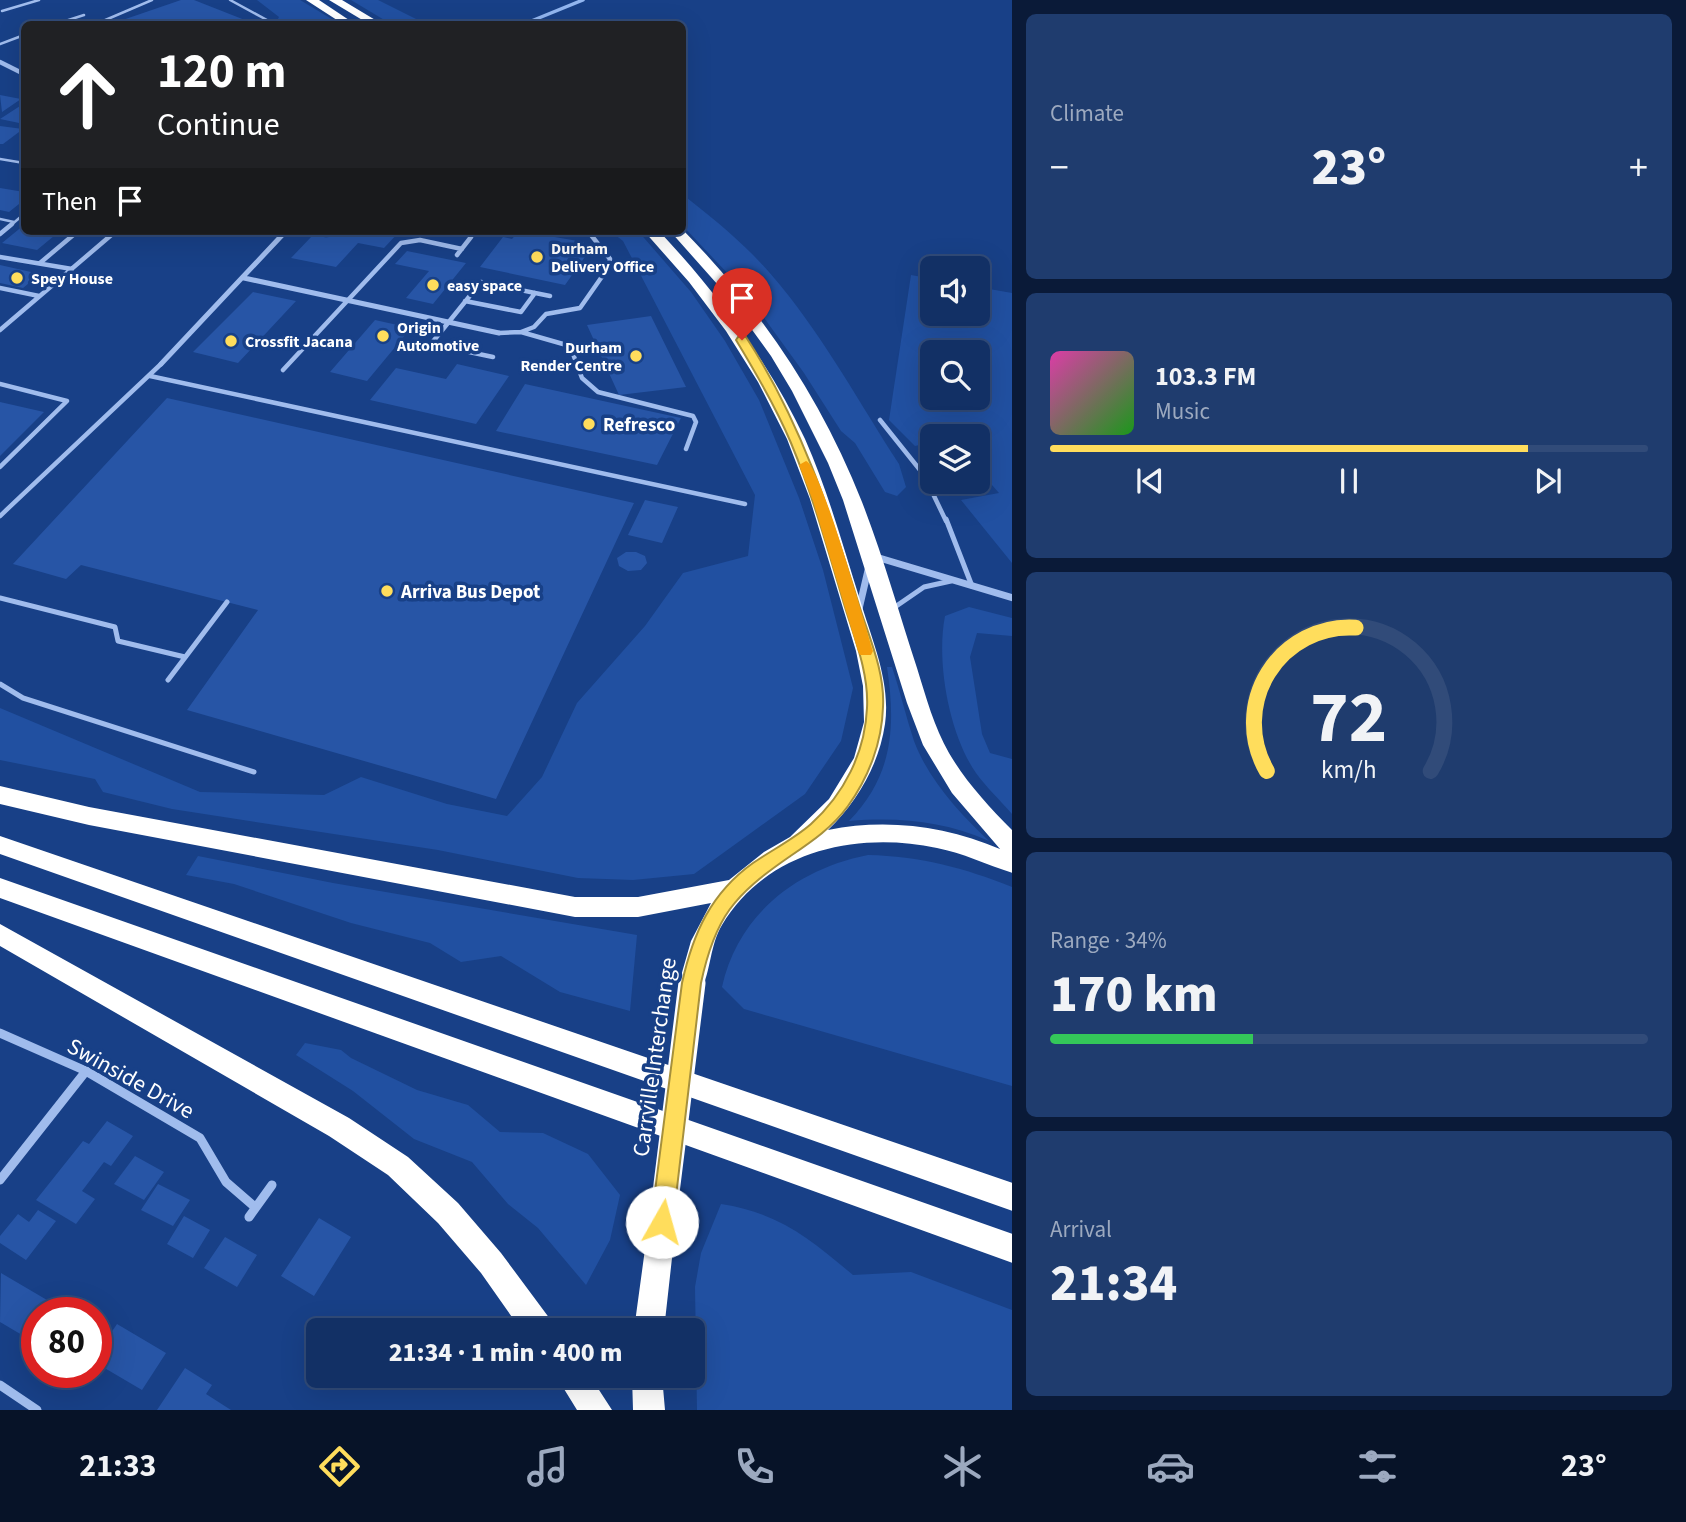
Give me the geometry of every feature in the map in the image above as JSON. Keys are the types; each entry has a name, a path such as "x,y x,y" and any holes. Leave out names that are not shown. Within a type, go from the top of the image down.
{"highway":[{"path":"311,0 347,21"},
{"path":"334,0 371,21"},
{"path":"655,235 709,295 742,340 772,390 797,441 820,501 872,674 876,706 872,738 860,770 842,801 816,830 783,855"},
{"path":"681,235 733,291 797,385 826,439 852,500 926,727 944,764 974,804 1012,847"},
{"path":"0,795 89,816 575,907 609,911 637,909 736,888"},
{"name":"Carrville Interchange","path":"650,1318 692,983 699,947 715,915 736,888 758,869 783,855 821,840 863,833 908,834 953,842 1012,864"},
{"path":"0,845 1012,1197"},
{"path":"0,888 1012,1249"},
{"path":"0,934 339,1127 398,1166 447,1213 491,1263 530,1318"},
{"path":"580,1388 596,1410"},
{"path":"648,1388 649,1410"}],"street":[{"path":"0,62 21,72"},
{"path":"161,364 282,235"},
{"path":"244,278 499,333"},
{"path":"856,620 871,556 1012,598"},
{"name":"Swinside Drive","path":"0,1033 86,1071 200,1138 226,1182 255,1207"},
{"path":"0,1180 86,1071"},
{"path":"249,1217 272,1185"},
{"path":"0,1385 37,1410"}],"lane":[{"path":"1,11 39,0"},
{"path":"103,21 152,0"},
{"path":"230,0 261,14 266,21"},
{"path":"65,21 84,15"},
{"path":"0,44 21,36"},
{"path":"0,159 21,162"},
{"path":"0,234 21,216"},
{"path":"0,219 14,222"},
{"path":"40,263 73,235"},
{"path":"0,330 111,235"},
{"path":"499,333 521,332 534,327 546,314 580,308 608,268 610,259 592,235"},
{"path":"457,255 471,237"},
{"path":"283,370 401,243 420,240 462,249"},
{"path":"0,257 72,269"},
{"path":"493,357 431,344 481,282 550,296"},
{"path":"0,288 39,296"},
{"path":"466,301 521,312 535,293"},
{"path":"521,332 570,346 586,385 603,395 680,410 693,416 696,422 686,449"},
{"path":"0,516 161,364"},
{"path":"150,376 745,504"},
{"path":"0,384 67,401 0,467"},
{"path":"880,420 920,470"},
{"path":"933,494 954,536 972,586"},
{"path":"888,612 924,587 954,581"},
{"path":"0,598 115,628 118,641 185,657"},
{"path":"168,680 227,602"},
{"path":"0,684 23,698 254,772"}],"shaded area":[{"path":"257,0 300,0 335,21 277,21 279,17"},
{"path":"351,0 378,0 420,21 386,21"},
{"path":"686,197 758,260 813,328 899,464 906,487 897,496 885,492 855,443 841,431 804,373 746,293 686,229"},
{"path":"615,235 641,235 691,292 725,341 759,400 799,498 823,570 853,688 841,741 805,794 694,874 633,880 578,878 438,850 172,809 103,792 95,779 0,760 0,708 200,792 324,795 361,777 447,804 507,816 542,777 577,703 645,626 683,573 748,556 755,495 623,241"},
{"path":"911,275 920,277 920,326 990,326 990,289 1012,293 1012,563 961,500 999,493 990,483 990,424 920,424 920,445 915,446 889,420"},
{"path":"969,607 1012,618 1012,636 977,633 970,657 982,734 990,753 1012,759 1012,814 976,773 967,757 947,697 942,654 945,616"},
{"path":"887,667 892,667 914,741 928,769 956,808 989,841 955,829 921,822 849,821 875,786 888,750 891,710"},
{"path":"868,855 942,864 1012,887 1012,1086 744,1009 722,987 730,961 742,938 774,899 817,871"},
{"path":"198,856 333,883 637,935 630,1011 560,992 501,956 461,962 430,943 351,923 234,884 186,875"},
{"path":"305,1043 341,1050 351,1058 417,1090 468,1105 500,1132 543,1133 588,1154 620,1195 610,1240 586,1285 538,1228 508,1204 472,1162 414,1139 353,1091 296,1055"},
{"path":"721,1204 760,1214 792,1229 853,1275 911,1272 1012,1310 1012,1410 697,1410 697,1388 705,1388 705,1318 696,1318 695,1287 701,1253"}],"building":[{"path":"181,0 194,0 247,21 120,21"},
{"path":"0,95 21,99 2,112"},
{"path":"20,106 21,106 21,123 0,119"},
{"path":"0,126 21,129 3,144 0,144"},
{"path":"0,188 21,192 21,202 9,212 0,210"},
{"path":"21,227 21,235 55,235 37,250 2,243"},
{"path":"313,235 329,238 320,235 396,235 384,248 358,243 336,267 291,258"},
{"name":"Durham Delivery Office","path":"516,235 543,235 584,242 577,252 587,254 565,285 480,267 503,237 512,239"},
{"name":"easy space","path":"407,251 466,263 433,304 406,298 429,271 395,264"},
{"name":"Spey House","path":"0,265 40,274 23,288 0,283"},
{"path":"253,292 296,301 238,363 193,352"},
{"name":"Durham Render Centre","path":"651,316 686,387 619,395 587,325"},
{"path":"375,320 411,328 367,381 330,372"},
{"path":"457,364 509,376 476,424 370,400 396,368 446,379"},
{"name":"Refresco","path":"525,384 681,418 657,465 496,431"},
{"name":"Arriva Bus Depot","path":"167,398 634,503 496,799 187,710 258,610 81,565 66,579 13,564"},
{"path":"0,402 44,412 0,456"},
{"path":"645,500 678,507 662,543 628,535"},
{"path":"626,552 645,556 647,563 641,570 628,571 619,566 617,558"},
{"path":"107,1121 133,1136 111,1166 104,1162 82,1191 95,1199 76,1224 36,1200 83,1141 89,1144"},
{"path":"135,1156 164,1172 144,1200 114,1184"},
{"path":"158,1184 190,1200 173,1226 141,1210"},
{"path":"38,1210 56,1221 26,1260 0,1243 0,1236 18,1214 29,1222"},
{"path":"184,1216 210,1230 193,1258 167,1244"},
{"path":"319,1218 351,1237 314,1296 281,1276"},
{"path":"225,1237 257,1255 237,1287 204,1268"},
{"path":"1,1273 42,1297 21,1297 21,1334 0,1322"},
{"path":"117,1324 166,1353 142,1390 112,1372 112,1331"},
{"path":"185,1368 212,1385 206,1394 231,1410 157,1410"}],"waterway":[{"path":"531,21 583,0"}],"slow traffic":[{"path":"806,465 820,501 866,651"}],"place":[{"name":"Durham Delivery Office","path":"537,257"},
{"name":"Spey House","path":"17,278"},
{"name":"easy space","path":"433,285"},
{"name":"Origin Automotive","path":"383,336"},
{"name":"Crossfit Jacana","path":"231,341"},
{"name":"Durham Render Centre","path":"636,356"},
{"name":"Refresco","path":"589,424"},
{"name":"Arriva Bus Depot","path":"387,591"}],"route":[{"path":"662,1222 692,983 699,947 715,915 736,888 758,869 783,855 816,830 842,801 860,770 872,738 876,706 872,674 820,501 797,441 772,390 742,340"}]}
